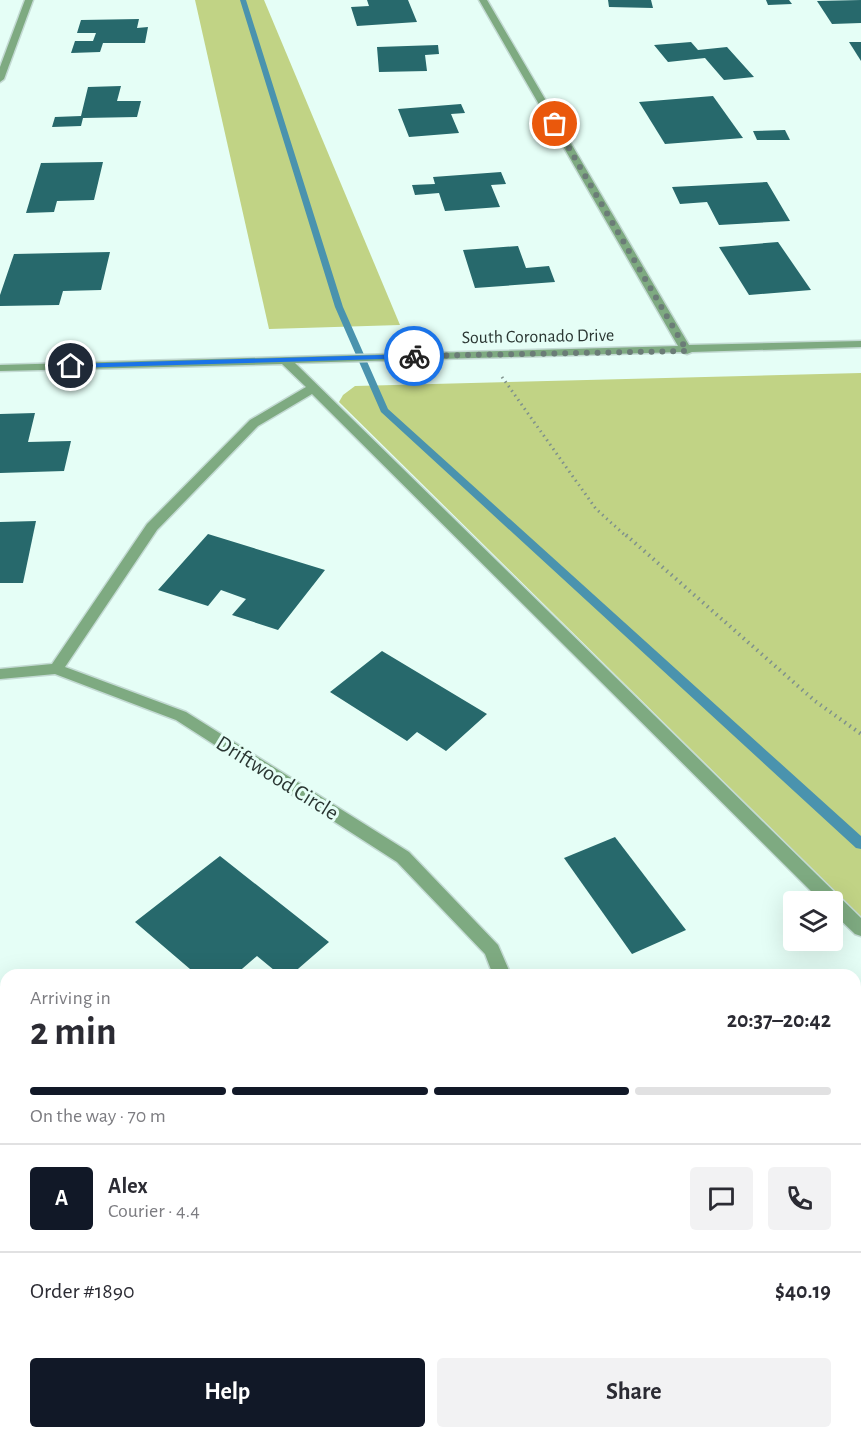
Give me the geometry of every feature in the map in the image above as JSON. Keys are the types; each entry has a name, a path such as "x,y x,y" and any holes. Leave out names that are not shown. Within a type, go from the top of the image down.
{"street":[{"path":"0,79 29,0"},
{"path":"483,0 687,351"},
{"name":"South Coronado Drive","path":"0,368 861,345"},
{"path":"285,360 315,387 861,929"},
{"path":"56,669 152,527 254,423 315,387"},
{"name":"Driftwood Circle","path":"0,674 56,669 181,716 403,857 492,950 500,969"}],"path":[{"path":"486,354 596,508 815,701 861,734"}],"green space":[{"path":"195,0 264,0 400,325 269,329"},
{"path":"861,373 861,917 843,899 843,891 835,891 339,402 343,395 355,386"}],"building":[{"path":"367,0 408,0 417,22 357,26 351,7 369,6"},
{"path":"608,0 651,0 653,8 609,7"},
{"path":"766,0 789,0 792,4 768,5"},
{"path":"861,0 861,23 832,24 817,1"},
{"path":"139,19 137,28 148,27 145,43 103,43 100,52 71,53 75,41 93,41 96,33 77,33 81,20"},
{"path":"691,42 698,50 727,47 754,77 724,80 705,58 668,62 654,45"},
{"path":"849,42 861,42 861,61"},
{"path":"438,45 439,54 425,55 427,71 379,72 377,47"},
{"path":"121,86 117,101 141,101 137,117 83,118 81,126 52,127 55,117 81,116 88,87"},
{"path":"713,96 743,138 665,144 639,102"},
{"path":"461,104 465,113 451,114 459,133 409,137 398,109"},
{"path":"785,130 790,140 757,140 753,131"},
{"path":"103,162 94,200 57,201 54,212 26,213 41,163"},
{"path":"501,172 506,184 491,185 500,207 445,211 439,193 415,195 412,185 435,184 433,177"},
{"path":"767,182 790,221 719,225 707,202 680,204 672,187"},
{"path":"778,242 811,290 749,295 719,247"},
{"path":"518,246 526,268 549,266 555,282 475,288 463,250"},
{"path":"110,252 101,290 63,291 59,305 0,306 0,295 14,254"},
{"path":"35,413 28,442 71,441 64,471 0,473 0,414"},
{"path":"36,521 23,583 0,583 0,522"},
{"path":"208,534 325,570 278,630 232,615 246,599 221,590 208,606 158,590"},
{"path":"382,651 487,714 446,751 417,732 407,741 330,692"},
{"path":"615,837 686,930 632,954 564,858"},
{"path":"220,856 329,942 298,969 273,969 257,956 242,969 190,969 135,922"}],"waterway":[{"path":"243,0 339,307 384,410 861,844"}],"way so far":[{"path":"414,356 687,351 555,124"}],"route":[{"path":"71,366 414,356"}]}
